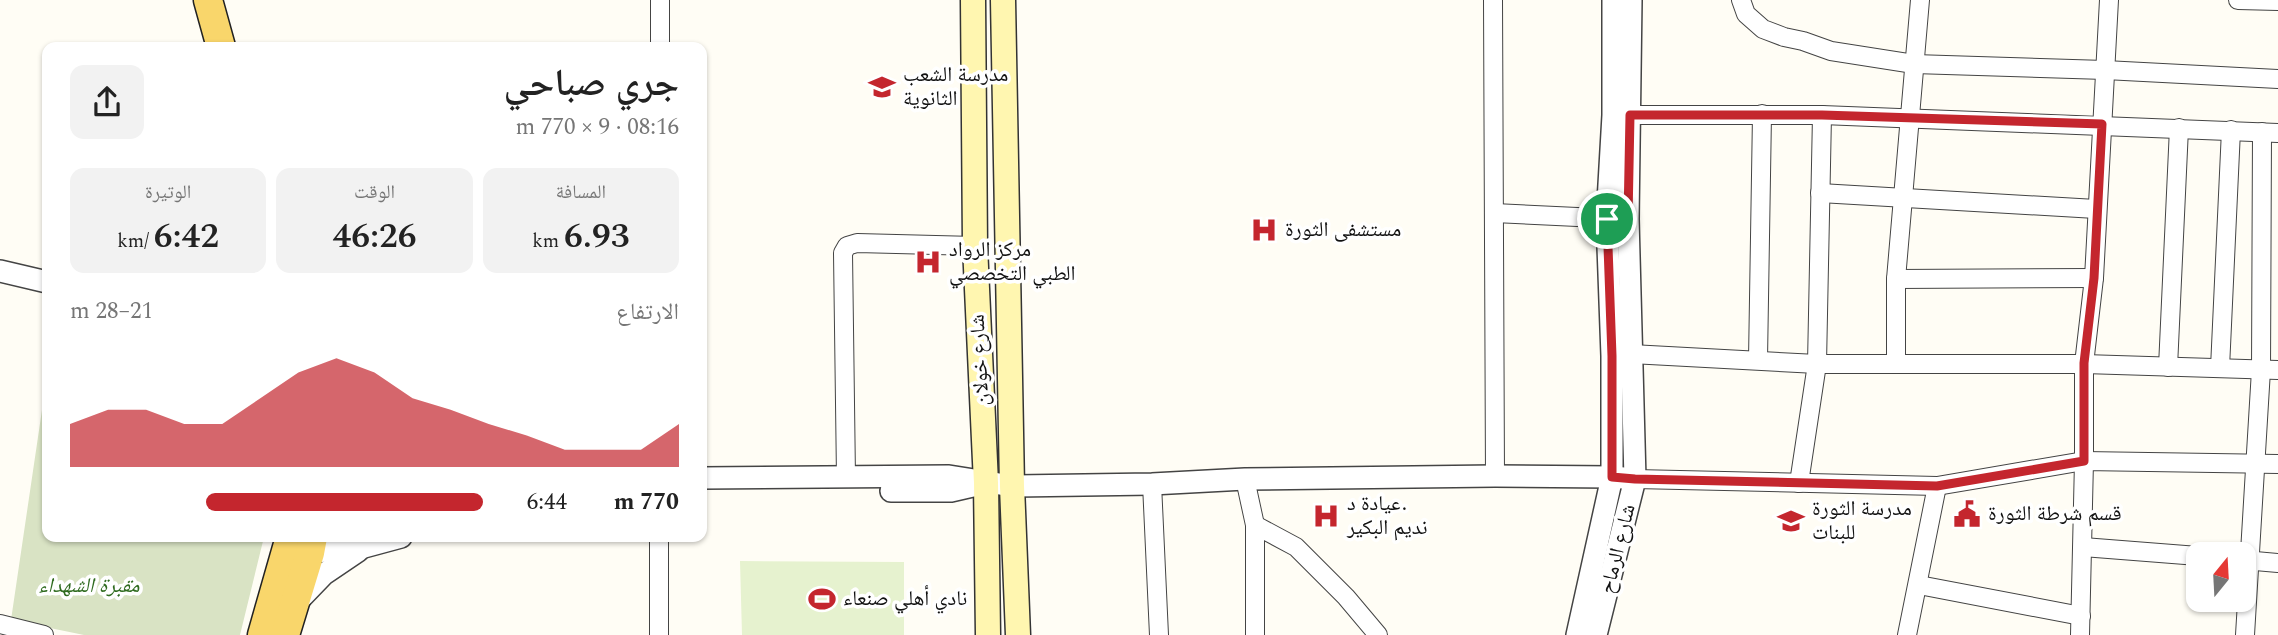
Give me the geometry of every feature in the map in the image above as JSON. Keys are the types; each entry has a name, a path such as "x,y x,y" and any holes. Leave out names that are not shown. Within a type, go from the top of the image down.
{"main road":[{"path":"208,0 220,42"},
{"path":"226,0 238,42"},
{"name":"شارع خولان","path":"973,0 975,246 986,483 988,635"},
{"name":"شارع خولان","path":"1003,0 1018,635"},
{"path":"975,83 1004,82"},
{"path":"285,635 294,606 299,546"},
{"path":"262,635 299,546"}],"street":[{"path":"660,0 660,42"},
{"path":"1493,0 1495,476"},
{"name":"شارع الرماح","path":"1577,635 1612,477 1612,356 1617,219 1630,115 1631,0"},
{"path":"1741,0 1746,14 1763,29 1784,37 1830,51 1914,64 2278,79"},
{"path":"1896,364 1896,279 1920,0"},
{"path":"2081,635 2084,363 2094,278 2109,0"},
{"path":"2238,0 2278,1"},
{"name":"شارع الرماح","path":"1596,635 1635,479 1631,354 1617,219 1609,4"},
{"path":"1758,360 1762,114"},
{"path":"1630,115 1822,115 2270,132 2270,370 2249,542"},
{"path":"1799,483 1817,364 1822,115"},
{"path":"2168,367 2179,128"},
{"path":"2220,368 2231,131"},
{"path":"1820,193 2096,209"},
{"path":"1494,213 1617,219"},
{"path":"846,478 843,253 847,246 857,243 975,246"},
{"path":"0,271 42,281"},
{"path":"1896,279 2094,278"},
{"path":"1631,354 1817,364 2084,363 2270,370"},
{"path":"707,478 949,476 1013,486 1495,476 1937,486 2084,461 2278,464"},
{"path":"1245,480 1255,525 1255,635"},
{"path":"707,492 951,491 986,483"},
{"path":"1152,484 1159,635"},
{"path":"1907,635 1937,486"},
{"path":"1255,525 1296,547 1346,597 1378,635"},
{"path":"299,546 364,547 382,542"},
{"path":"659,542 659,635"},
{"path":"294,606 324,573 364,547"},
{"path":"2083,547 2186,555"},
{"path":"2256,561 2278,564"},
{"path":"1919,585 2081,616"},
{"path":"2245,635 2246,612"},
{"path":"0,624 38,634"}],"green space":[{"name":"مقبرة الشهداء","path":"42,410 42,542 263,542 240,635 84,635 11,620"},
{"name":"نادي أهلي صنعاء","path":"740,561 904,562 904,635 742,635"}],"place":[{"name":"مدرسة الشعب الثانوية","path":"882,87"},
{"name":"مستشفى الثورة","path":"1264,230"},
{"name":"مركز الرواد الطبي التخصصي","path":"928,262"},
{"name":"قسم شرطة الثورة","path":"1967,514"},
{"name":"عيادة د. نديم البكير","path":"1326,516"},
{"name":"مدرسة الثورة للبنات","path":"1791,521"},
{"name":"نادي أهلي صنعاء","path":"822,599"}],"route":[{"path":"1630,115 1822,115 2102,124 2094,278 2084,363 2084,461 1937,486 1612,477 1612,356 1607,219 1628,219 1630,115"}]}
